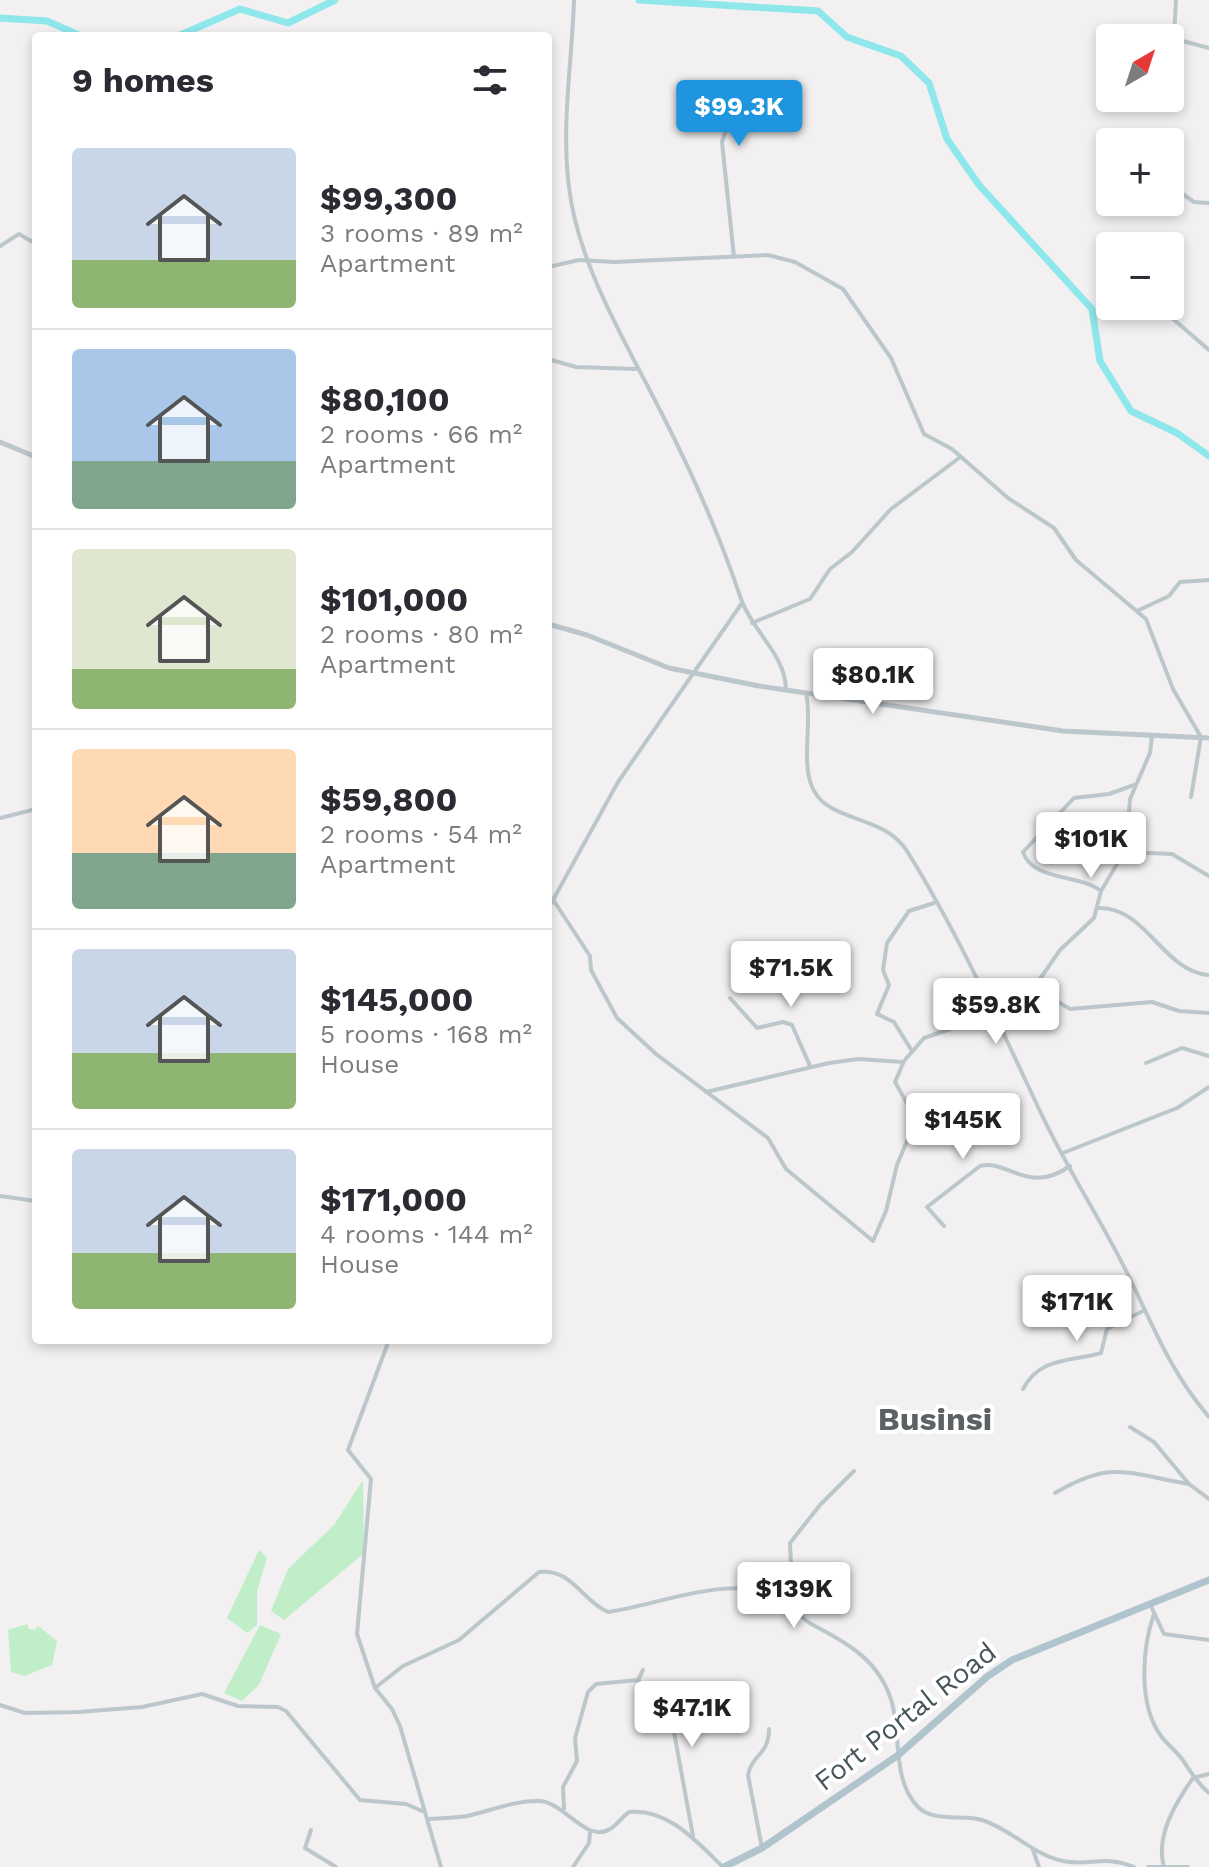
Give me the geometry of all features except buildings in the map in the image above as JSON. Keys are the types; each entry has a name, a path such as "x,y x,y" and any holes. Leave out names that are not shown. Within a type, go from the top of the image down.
{"main road":[{"name":"Fort Portal Road","path":"724,1867 762,1848 897,1756 988,1676 1012,1660 1209,1580"}],"street":[{"path":"574,0 567,162 569,190 590,262 637,369 707,510 742,603 781,666 786,690"},
{"path":"1176,0 1174,35 1179,40 1209,48"},
{"path":"702,96 721,92 736,101 722,139 734,257"},
{"path":"1184,195 1194,202 1209,203"},
{"path":"0,246 19,234 32,242"},
{"path":"552,266 569,261 768,255 787,258 843,289 891,358 920,430 1054,528 1076,560 1146,619 1173,689 1201,737 1191,797"},
{"path":"1174,320 1209,350"},
{"path":"552,360 576,367 637,369"},
{"path":"0,442 32,455"},
{"path":"752,623 810,599 830,569 852,552 891,509 959,458"},
{"path":"1138,610 1159,597 1169,596 1178,582 1209,580"},
{"path":"552,904 618,782 742,603"},
{"path":"1146,619 1149,606"},
{"path":"552,625 690,674 1063,731 1209,738"},
{"path":"806,693 809,771 813,789 831,807 886,828 897,838 996,1012 1062,1154 1121,1260 1175,1374 1209,1417"},
{"path":"554,901 590,956 591,970 617,1018 706,1092 768,1138 786,1169 873,1241 914,1124 913,1114 895,1082 904,1061 930,1034 961,1027 1006,1010 1033,987 1060,950 1094,918 1101,891 1125,851 1134,785 1150,753 1152,734"},
{"path":"1101,891 1090,883 1035,868 1027,862 1023,852 1074,798 1109,794 1134,785"},
{"path":"0,818 32,810"},
{"path":"1125,851 1172,854 1209,876"},
{"path":"912,1052 896,1025 877,1014 889,985 883,970 885,949 909,911 934,903"},
{"path":"1099,908 1114,908 1127,914 1139,924 1148,938 1190,971 1208,975"},
{"path":"1033,987 1070,1009 1152,1002 1179,1011 1209,1013"},
{"path":"730,998 757,1028 783,1022 792,1025 810,1066"},
{"path":"1146,1063 1182,1048 1209,1056"},
{"path":"706,1092 810,1066 858,1059 904,1061"},
{"path":"1062,1154 1177,1108 1209,1087"},
{"path":"944,1226 928,1210 929,1204 980,1166 989,1164 1034,1178 1052,1176 1070,1166"},
{"path":"0,1196 32,1200"},
{"path":"1023,1389 1034,1372 1053,1361 1101,1353 1107,1329 1143,1311"},
{"path":"388,1344 348,1450 371,1479 357,1627 375,1688 392,1709 400,1726 424,1813"},
{"path":"1130,1427 1154,1442 1189,1484 1209,1499"},
{"path":"1055,1493 1088,1474 1106,1470 1189,1484"},
{"path":"789,1605 792,1585 790,1543 820,1505 854,1471"},
{"path":"375,1688 403,1666 459,1640 539,1572 555,1573 569,1579 608,1612 653,1600 723,1590 776,1596 809,1623 842,1639 880,1674 892,1700 899,1732 897,1756 910,1795 924,1811 947,1818 980,1819 1049,1857 1074,1865 1118,1860 1134,1867"},
{"path":"776,1596 792,1585"},
{"path":"1150,1604 1164,1634 1209,1640"},
{"path":"1154,1614 1147,1632 1146,1651 1147,1696 1152,1718 1193,1778 1209,1793"},
{"path":"638,1680 643,1670"},
{"path":"564,1810 565,1781 577,1761 576,1732 588,1692 596,1684 638,1680"},
{"path":"638,1680 674,1732 694,1839"},
{"path":"0,1705 25,1713 79,1712 142,1707 202,1694 238,1706 278,1707 286,1711 360,1800 406,1804 424,1813 429,1819 441,1867"},
{"path":"762,1848 748,1775 750,1766 767,1747 769,1729"},
{"path":"1163,1866 1167,1824 1193,1778 1209,1774"},
{"path":"555,1805 562,1800"},
{"path":"429,1819 467,1816 531,1801 555,1805 590,1833 606,1832 633,1811 658,1815 694,1839 724,1867"},
{"path":"311,1830 305,1848 336,1867"},
{"path":"573,1867 589,1843 590,1833"},
{"path":"1030,1847 1039,1867"},
{"path":"1148,1867 1188,1867"}],"green space":[{"path":"363,1480 364,1553 284,1620 271,1611 288,1569 334,1525"},
{"path":"259,1550 267,1558 257,1591 257,1625 247,1633 227,1618"},
{"path":"27,1624 29,1629 35,1630 38,1626 57,1641 52,1665 24,1676 11,1672 8,1630"},
{"path":"260,1625 281,1634 259,1685 242,1701 224,1693"}],"waterway":[{"path":"187,32 240,9 288,23 335,0"},
{"path":"639,0 818,11 847,37 901,56 929,83 947,139 979,185 1092,309 1100,361 1131,411 1177,433 1209,456"},
{"path":"0,18 47,21 72,32"}],"district":[{"name":"Businsi","path":"935,1419"}]}
